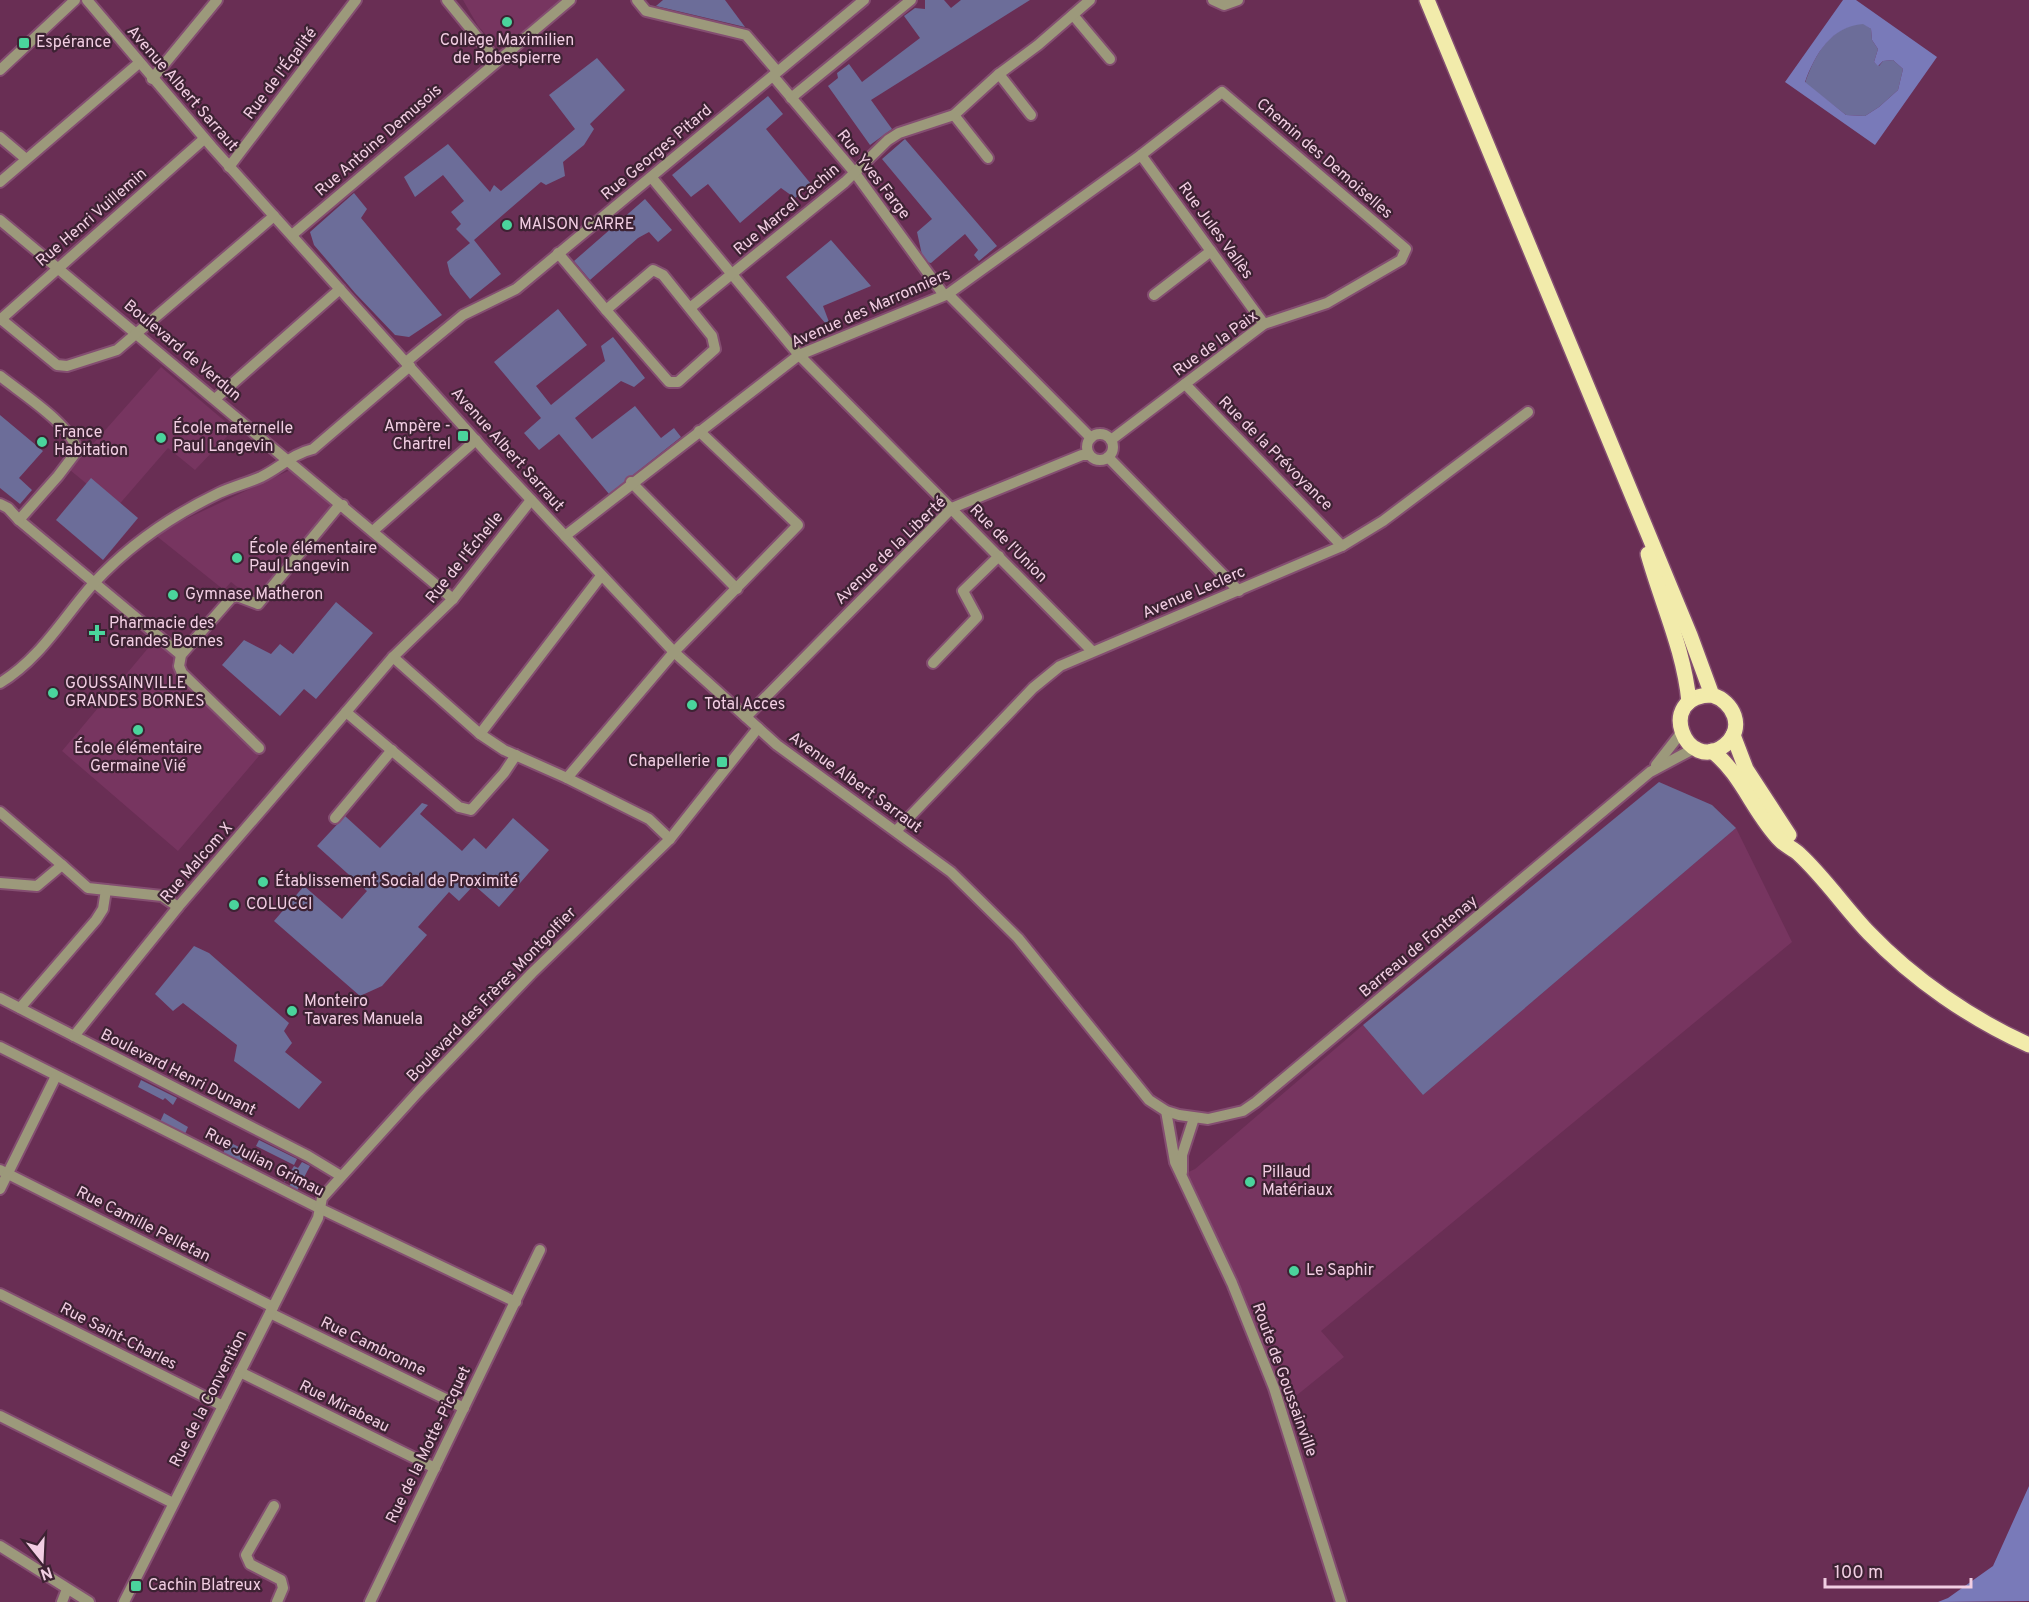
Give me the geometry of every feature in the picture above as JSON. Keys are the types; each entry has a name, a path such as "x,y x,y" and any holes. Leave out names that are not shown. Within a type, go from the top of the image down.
{"main road":[{"path":"1427,0 1618,466 1690,635 1712,695"},
{"path":"1618,466 1660,597 1680,648 1689,702"},
{"path":"1712,695 1731,706 1736,720 1733,735 1725,746 1712,751 1695,748 1681,733 1680,716 1689,702 1699,696 1712,695"},
{"path":"1733,735 1746,769 1799,854 1870,934 1914,972 1967,1011 2029,1045"},
{"path":"1712,751 1730,769 1755,809 1782,842 1799,854"}],"street":[{"path":"0,70 75,0"},
{"name":"Avenue Albert Sarraut","path":"87,0 204,139 339,289 601,576 674,652 777,745 951,872 1018,938 1140,1090 1166,1111"},
{"path":"152,79 217,0"},
{"name":"Rue de l'Égalité","path":"229,166 356,0"},
{"path":"447,0 496,60"},
{"name":"Rue Antoine Demusois","path":"292,235 496,60 570,0"},
{"name":"Rue Yves Farge","path":"637,0 646,11 746,35 791,98 855,172 946,294 1091,438"},
{"name":"Rue Georges Pitard","path":"0,683 19,672 43,647 94,583 141,539 178,513 221,492 260,477 298,453 313,449 463,315 509,294 652,178 864,0"},
{"path":"791,98 911,0"},
{"path":"988,158 954,115 999,74 1090,0"},
{"path":"1213,0 1224,4 1238,0"},
{"path":"1073,15 1110,59"},
{"path":"0,182 139,63"},
{"path":"999,74 1031,115"},
{"name":"Avenue des Marronniers","path":"565,536 631,482 799,356 946,294 1141,155 1222,92"},
{"name":"Chemin des Demoiselles","path":"1222,92 1406,249"},
{"name":"Rue Marcel Cachin","path":"690,308 855,172 888,140 899,133 954,115"},
{"path":"0,138 26,159"},
{"name":"Rue Henri Vuillemin","path":"0,319 204,139"},
{"name":"Rue Jules Vallès","path":"1141,155 1264,324"},
{"name":"Rue de l'Union","path":"652,178 799,356 1092,651"},
{"path":"0,319 57,365 67,366 117,351 274,216"},
{"name":"Boulevard de Verdun","path":"0,220 138,333 453,599"},
{"name":"Rue de la Paix","path":"1110,440 1264,324 1327,303 1401,260 1406,249"},
{"path":"1154,295 1211,251"},
{"path":"558,253 606,310 669,382 678,382 715,349 712,336 663,275 653,270 606,310"},
{"path":"215,399 339,289"},
{"path":"0,376 26,396 74,440 77,451 19,519"},
{"name":"Rue de la Prévoyance","path":"1185,384 1342,546"},
{"name":"Avenue Leclerc","path":"896,831 1033,688 1060,666 1342,546 1383,521 1528,412"},
{"path":"567,778 674,652 798,525 699,431"},
{"path":"1103,435 1110,440 1113,447 1108,457 1096,460 1089,455 1086,448 1091,438 1103,435"},
{"path":"373,531 476,440"},
{"name":"Avenue de la Liberté","path":"746,717 952,508 1082,455 1089,455"},
{"path":"1108,457 1239,591"},
{"path":"631,482 737,589"},
{"name":"Rue de l'Échelle","path":"346,712 393,657 453,599 531,500"},
{"path":"0,504 8,508 181,656"},
{"path":"259,748 182,673 179,666 181,656 231,598 237,596 258,604 337,508 342,505"},
{"path":"933,663 977,617 963,591 999,556"},
{"path":"480,734 601,576"},
{"path":"393,657 480,734 516,755 649,819 670,839"},
{"path":"346,712 459,807 471,810 504,774 516,755"},
{"name":"Rue Malcom X","path":"74,1036 178,907 346,712"},
{"name":"Boulevard des Frères Montgolfier","path":"319,1208 322,1198 341,1176 532,973 670,839 759,728"},
{"name":"Barreau de Fontenay","path":"1194,1118 1225,1117 1243,1111 1272,1091 1650,772 1681,733"},
{"name":"Barreau de Fontenay","path":"1650,772 1695,748"},
{"path":"335,818 392,750"},
{"path":"0,812 88,888 162,896 178,907"},
{"path":"0,883 37,886 62,865"},
{"path":"20,1008 96,920 103,909 106,890"},
{"name":"Boulevard Henri Dunant","path":"0,998 308,1156 341,1176"},
{"name":"Rue Julian Grimau","path":"0,1047 319,1208 516,1302"},
{"path":"0,1189 4,1172 56,1076"},
{"path":"1166,1111 1194,1118 1182,1155 1182,1175"},
{"name":"Route de Goussainville","path":"1166,1111 1172,1153 1220,1256 1270,1378 1341,1602"},
{"name":"Rue Camille Pelletan","path":"4,1172 271,1310"},
{"name":"Rue de la Convention","path":"124,1602 318,1218 319,1208"},
{"name":"Rue de la Motte-Picquet","path":"370,1602 540,1250"},
{"name":"Rue Saint-Charles","path":"0,1294 223,1406"},
{"name":"Rue Cambronne","path":"271,1310 464,1408"},
{"name":"Rue Mirabeau","path":"240,1372 435,1468"},
{"path":"0,1416 173,1503"},
{"path":"274,1506 246,1555 250,1564 281,1580 284,1588 277,1602"},
{"path":"0,1546 89,1602"},
{"path":"62,1602 68,1589"}],"shaded area":[{"name":"Collège Maximilien de Robespierre","path":"463,0 565,0 508,47 497,47 478,26"},
{"path":"663,0 725,0 745,27 656,6"},
{"path":"925,0 944,0 951,8 961,0 1030,0 871,100 892,129 870,145 828,86 838,78 837,73 849,64 862,82 920,38 904,16 915,8 925,9"},
{"path":"1843,0 1856,0 1937,57 1875,145 1785,82","holes":["1863,24 1871,29 1872,40 1878,49 1874,62 1878,66 1883,61 1893,60 1903,69 1898,90 1865,116 1846,115 1805,82 1814,61 1826,43 1834,36 1852,26"]},
{"path":"1863,23 1871,29 1872,40 1878,49 1874,62 1879,66 1883,61 1893,60 1903,69 1898,90 1879,107 1865,116 1846,115 1805,83 1819,52 1826,43 1842,30"},
{"path":"597,58 625,90 590,124 594,129 584,145 563,162 565,176 546,185 541,182 474,240 501,274 470,299 450,274 447,262 470,243 456,229 461,224 451,212 464,201 443,175 415,197 404,177 448,144 490,192 494,185 501,191 575,129 549,95"},
{"path":"768,96 783,114 766,129 811,184 795,198 781,188 740,223 708,184 691,197 672,175"},
{"path":"905,139 997,246 979,261 974,255 978,250 965,234 931,263 926,262 922,255 917,232 932,219 882,159"},
{"path":"354,193 367,209 361,218 442,315 409,337 395,335 314,245 310,232"},
{"path":"645,199 672,230 658,242 649,232 638,238 590,280 574,261"},
{"path":"831,240 871,286 823,306 832,330 808,340 826,324 786,277"},
{"path":"558,309 587,345 536,386 551,405 605,361 601,346 613,337 645,378 634,387 621,381 575,418 592,439 635,406 661,438 674,428 681,437 609,494 559,434 539,450 524,433 541,418 494,362"},
{"name":"École maternelle Paul Langevin","path":"161,367 234,429 195,470 168,448 116,508 70,470"},
{"path":"0,415 43,451 19,478 32,490 20,504 0,488"},
{"name":"École élémentaire Paul Langevin","path":"290,470 333,505 255,601 231,582 224,590 154,534"},
{"path":"91,478 138,518 103,560 56,520"},
{"path":"336,602 373,633 316,699 304,689 280,716 222,665 244,640 271,654 280,644 293,654"},
{"name":"École élémentaire Germaine Vié","path":"154,641 175,658 172,663 174,671 259,756 178,851 62,751"},
{"path":"1659,782 1712,805 1736,828 1423,1095 1363,1025"},
{"path":"422,803 428,805 420,814 462,851 474,838 486,849 513,818 549,850 499,907 474,885 459,901 449,892 418,927 427,935 382,986 360,996 274,921 304,886 342,919 367,891 317,846 345,816 380,848"},
{"path":"1736,828 1792,942 1321,1331 1344,1357 1281,1408 1182,1175 1195,1169 1363,1025 1423,1095"},
{"path":"194,946 209,953 289,1023 284,1031 292,1043 285,1052 322,1082 299,1109 234,1061 237,1045 183,1003 173,1011 155,994"},
{"path":"141,1080 177,1098 173,1105 165,1098 163,1100 138,1087"},
{"path":"164,1113 188,1127 185,1134 160,1122"},
{"path":"259,1140 297,1159 294,1165 256,1146"},
{"path":"229,1142 247,1151 241,1163 223,1153"},
{"path":"302,1162 310,1166 297,1191 289,1187 292,1180 288,1178 283,1184 294,1166 298,1168"},
{"path":"2029,1486 2029,1601 1938,1602 1948,1598 1993,1566"}],"place":[{"name":"Collège Maximilien de Robespierre","path":"507,22"},
{"name":"Espérance","path":"24,43"},
{"name":"MAISON CARRE","path":"507,225"},
{"name":"Ampère - Chartrel","path":"463,436"},
{"name":"École maternelle Paul Langevin","path":"161,438"},
{"name":"France Habitation","path":"42,442"},
{"name":"École élémentaire Paul Langevin","path":"237,558"},
{"name":"Gymnase Matheron","path":"173,595"},
{"name":"Pharmacie des Grandes Bornes","path":"97,633"},
{"name":"GOUSSAINVILLE GRANDES BORNES","path":"53,693"},
{"name":"Total Acces","path":"692,705"},
{"name":"École élémentaire Germaine Vié","path":"138,730"},
{"name":"Chapellerie","path":"722,762"},
{"name":"Établissement Social de Proximité","path":"263,882"},
{"name":"COLUCCI","path":"234,905"},
{"name":"Monteiro Tavares Manuela","path":"292,1011"},
{"name":"Pillaud Matériaux","path":"1250,1182"},
{"name":"Le Saphir","path":"1294,1271"},
{"name":"Cachin Blatreux","path":"136,1586"}]}
